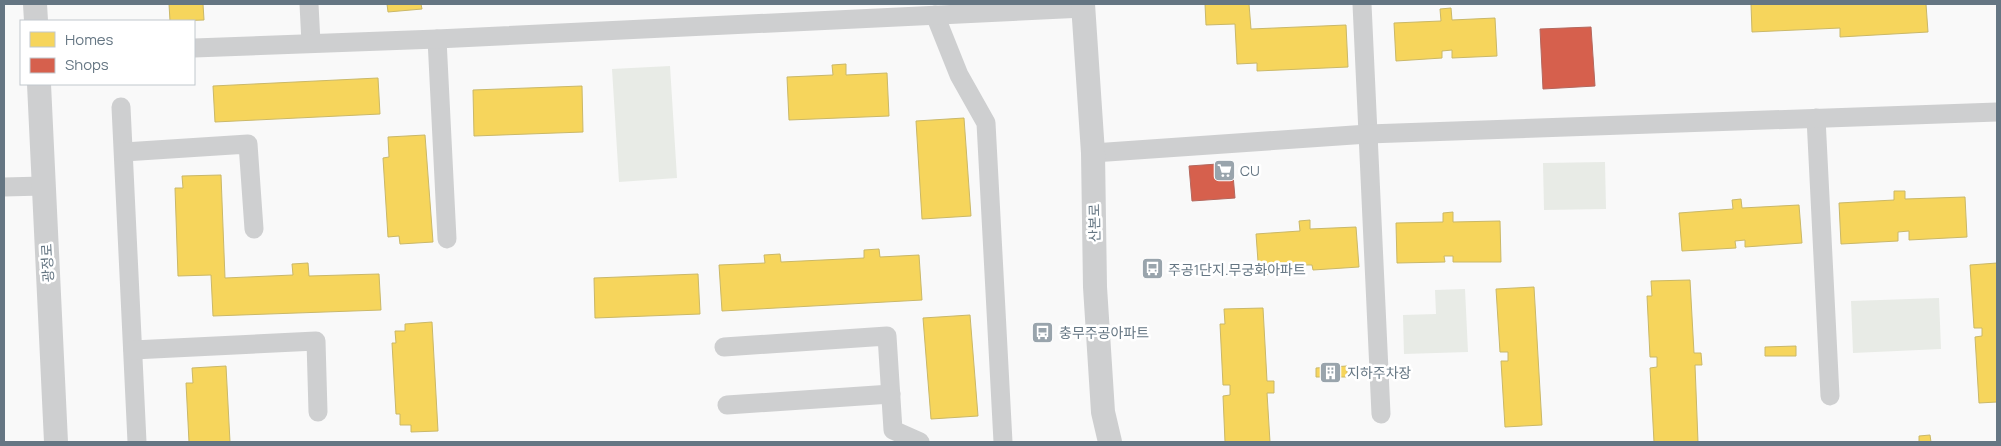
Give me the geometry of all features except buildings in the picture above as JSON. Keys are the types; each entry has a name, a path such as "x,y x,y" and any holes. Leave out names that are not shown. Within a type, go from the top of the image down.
{"street":[{"path":"35,4 36,20"},
{"path":"308,4 311,43"},
{"path":"1362,4 1381,414"},
{"path":"195,48 437,39 804,12 935,15 1084,6"},
{"name":"산본로","path":"1084,6 1094,153 1096,297 1103,412 1110,442"},
{"path":"935,15 959,75 986,123 1004,442"},
{"path":"437,39 447,239"},
{"name":"광정로","path":"38,85 56,442"},
{"path":"121,107 137,442"},
{"path":"1094,153 1368,134 1997,112"},
{"path":"1816,118 1830,396"},
{"path":"124,152 248,144 254,228"},
{"path":"4,187 43,186"},
{"path":"724,347 887,336 893,430 920,442"},
{"path":"133,350 316,341 318,412"},
{"path":"727,406 891,394"}],"shaded area":[{"path":"670,66 677,178 619,182 612,69"},
{"path":"1605,162 1606,209 1544,210 1543,163"},
{"path":"1465,289 1468,352 1404,354 1403,315 1436,314 1435,290"},
{"path":"1939,298 1941,349 1853,353 1851,301"}],"place":[{"name":"CU","path":"1224,170"},
{"name":"주공1단지.무궁화아파트","path":"1152,269"},
{"name":"충무주공아파트","path":"1043,332"},
{"name":"지하주차장","path":"1331,372"}]}
